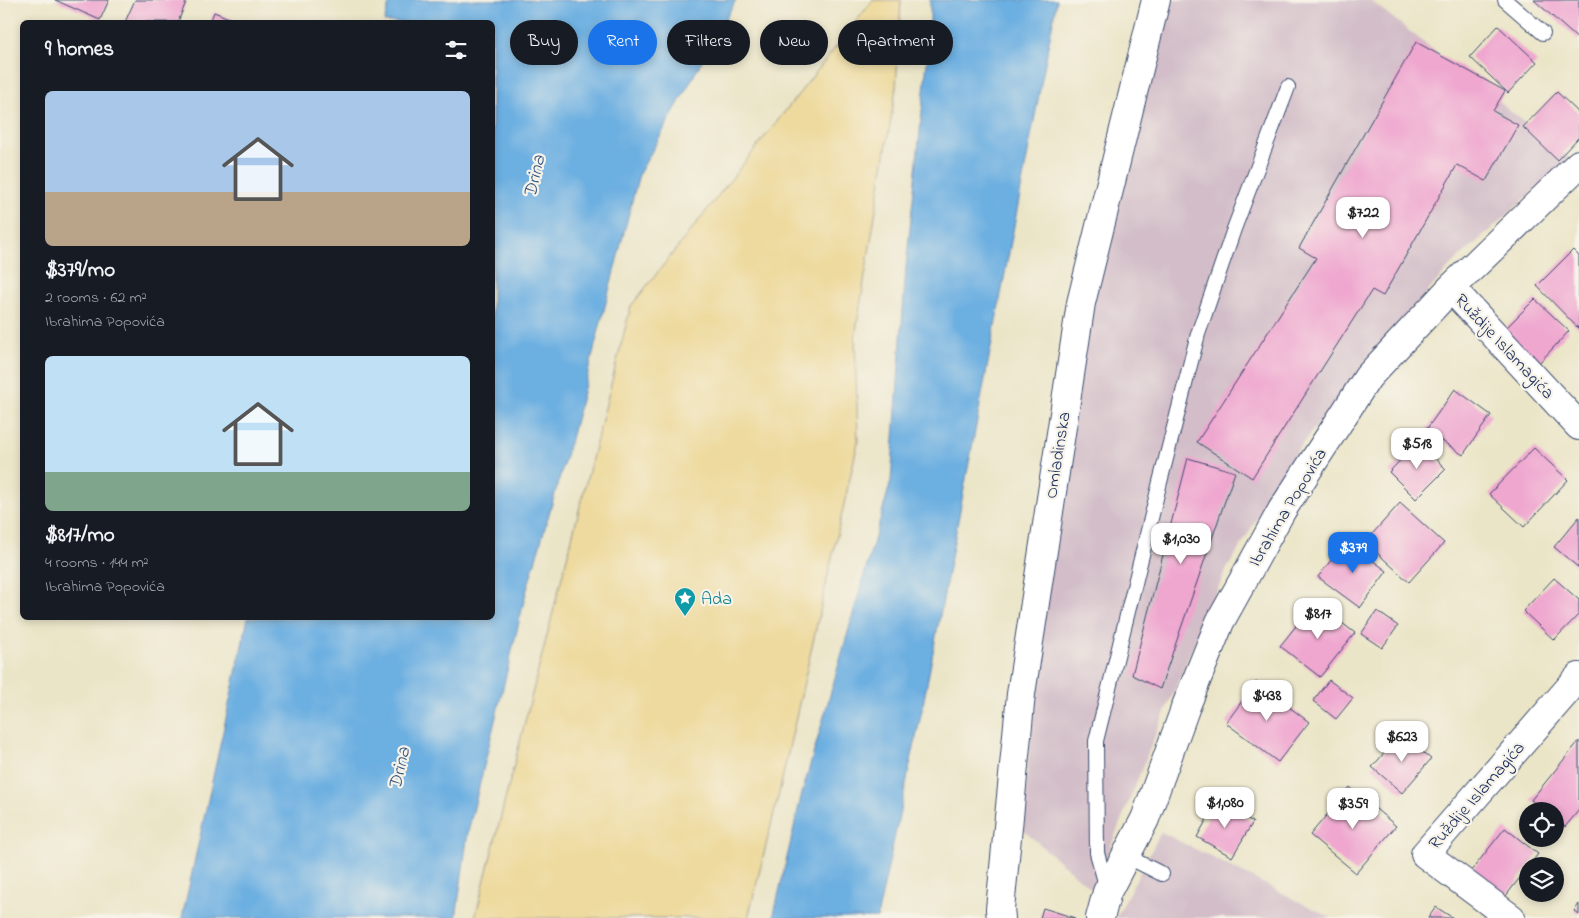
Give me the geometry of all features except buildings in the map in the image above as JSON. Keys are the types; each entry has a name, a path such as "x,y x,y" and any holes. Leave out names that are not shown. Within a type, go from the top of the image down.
{"street":[{"name":"Omladinska","path":"1001,918 1000,909 1021,694 1081,303 1156,0"},
{"name":"Ibrahima Popovića","path":"1100,918 1107,892 1145,819 1186,706 1220,622 1282,510 1368,377 1451,288 1579,164"},
{"name":"Ruždije Islamagića","path":"1451,288 1579,426"},
{"name":"Ruždije Islamagića","path":"1511,918 1425,854 1579,677"}],"lane":[{"path":"1505,0 1543,34"},
{"path":"1107,892 1097,854 1096,741 1198,334 1234,229 1288,87"},
{"path":"1126,856 1162,874"}],"shaded area":[{"path":"1165,0 1370,0 1570,158 1453,263 1368,359 1299,448 1225,572 1159,726 1093,890 1023,830 1027,773 1048,552 1069,391"},
{"path":"1161,832 1332,918 1116,918"}],"sand":[{"name":"Ada","path":"873,0 901,0 900,20 857,20"},
{"name":"Ada","path":"838,44 838,65 897,65 896,88 855,337 858,442 779,793 748,918 475,918 631,306 822,65 828,65 828,57"}],"water":[{"name":"Drina","path":"390,0 736,0 725,20 667,20 667,65 700,65 639,174 572,435 526,593 468,832 456,918 182,918 248,620 495,620 495,20 385,20"},
{"path":"930,0 1057,0 922,710 877,918 773,918 801,797 891,481 906,267 927,65 953,65 953,20 930,20"}],"place":[{"name":"Ada","path":"685,617"}]}
